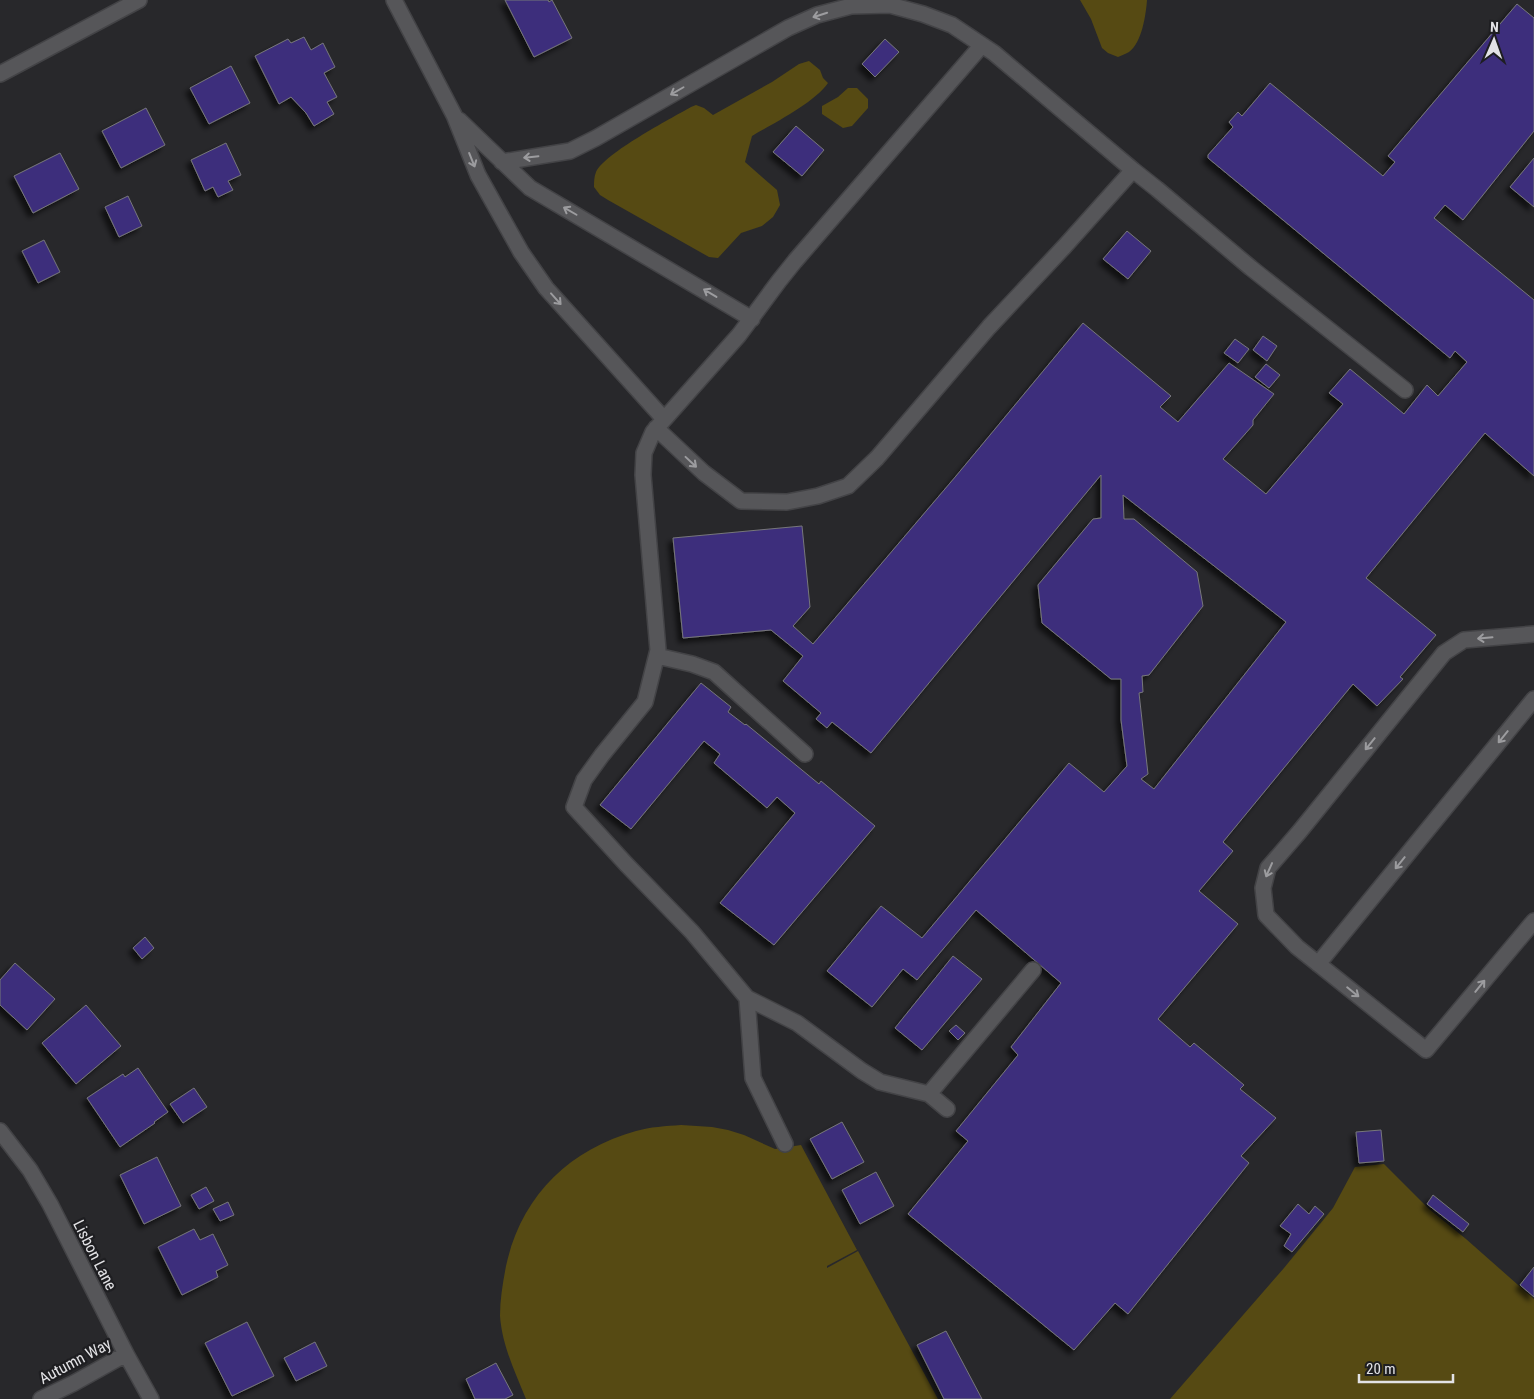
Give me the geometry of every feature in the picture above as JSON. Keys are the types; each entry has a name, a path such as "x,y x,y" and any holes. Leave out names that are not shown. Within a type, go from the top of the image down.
{"street":[{"path":"0,74 139,0"},
{"path":"394,0 454,115 478,175 522,252 546,288 660,424 704,473 741,501 787,502 818,496 848,486 878,458 990,326 1133,170"},
{"path":"502,162 570,151 788,28 817,15 851,6 890,5 923,14 952,25 994,53 1251,268 1405,390"},
{"path":"947,1110 929,1094 880,1082 862,1071 798,1023 747,998 692,932 626,864 574,806 584,780 645,702 657,656 643,475 644,453 652,432 739,335 795,261 982,45"},
{"path":"454,115 530,188 752,319"},
{"path":"1534,634 1464,640 1444,652 1268,868 1263,888 1266,915 1297,947 1426,1050 1534,921"},
{"path":"657,656 692,664 714,672 805,754"},
{"path":"1318,964 1534,699"},
{"path":"929,1094 1033,970"},
{"path":"747,998 752,1078 786,1144"},
{"name":"Lisbon Lane","path":"0,1131 30,1170 50,1204 126,1354 151,1399"},
{"name":"Autumn Way","path":"41,1399 126,1354"}],"shaded area":[{"path":"1080,0 1147,0 1146,13 1140,35 1128,53 1118,57 1102,48 1091,19"},
{"path":"809,61 820,70 823,78 828,83 804,105 752,136 745,162 777,190 780,205 773,217 762,226 741,233 718,258 709,257 608,200 600,195 594,187 595,174 602,164 624,146 654,128 696,105 713,115 772,82 799,64"},
{"path":"848,88 857,88 868,99 868,108 852,126 843,128 822,114 822,106 838,97"},
{"path":"681,1125 728,1130 775,1149 801,1145 857,1250 827,1266 827,1268 858,1251 938,1399 526,1399 506,1348 500,1316 506,1266 513,1241 523,1218 551,1180 589,1150 612,1139 636,1131"},
{"path":"1384,1164 1429,1209 1534,1299 1534,1399 1170,1399 1284,1268 1333,1208 1355,1167"}],"building":[{"path":"505,0 548,0 549,2 552,0 572,38 534,57"},
{"path":"1517,4 1534,18 1534,131 1463,220 1445,205 1434,218 1534,300 1534,476 1485,433 1366,578 1436,635 1400,677 1403,679 1377,706 1353,684 1223,842 1233,851 1199,891 1238,924 1158,1019 1190,1047 1194,1043 1244,1085 1240,1089 1276,1118 1241,1156 1249,1163 1128,1314 1115,1303 1074,1350 908,1214 968,1141 956,1131 1018,1055 1011,1047 1061,983 976,910 917,980 903,969 872,1007 827,971 881,906 922,938 1069,763 1104,792 1127,766 1121,720 1121,679 1111,679 1042,623 1038,585 1093,519 1101,518 1101,475 871,753 832,722 827,728 816,719 821,713 783,681 803,656 771,630 683,638 673,538 802,526 810,607 793,626 813,644 1083,323 1171,396 1160,407 1178,422 1229,363 1274,394 1253,420 1253,425 1223,459 1266,494 1343,404 1329,393 1350,369 1404,414 1427,385 1438,396 1467,362 1455,351 1450,358 1208,158 1208,155 1233,127 1229,122 1238,112 1242,116 1270,83 1383,176 1395,162 1388,156","holes":["1123,495 1286,622 1154,789 1141,779 1148,774 1139,693 1143,692 1142,676 1149,675 1203,606 1197,572 1134,519 1124,519"]},
{"path":"304,37 311,50 323,43 335,67 324,73 337,97 327,102 334,114 314,126 306,113 291,97 279,104 255,56 288,39 291,43"},
{"path":"885,39 899,52 875,77 862,64"},
{"path":"231,66 250,103 209,124 190,88"},
{"path":"146,108 165,145 121,168 102,131"},
{"path":"796,126 824,150 802,176 773,152"},
{"path":"226,143 241,175 228,181 233,190 218,197 213,187 205,191 191,160"},
{"path":"60,153 79,189 33,213 14,176"},
{"path":"1534,158 1534,207 1510,187"},
{"path":"128,196 142,226 119,237 105,207"},
{"path":"1127,231 1151,251 1128,279 1103,259"},
{"path":"44,240 60,272 38,283 22,251"},
{"path":"1263,336 1277,346 1267,361 1253,350"},
{"path":"1235,339 1249,349 1238,363 1224,353"},
{"path":"1266,364 1280,375 1269,388 1255,377"},
{"path":"701,683 731,707 728,712 746,724 819,784 821,781 875,826 774,945 720,903 795,813 777,797 767,808 714,763 720,754 704,741 631,829 600,805"},
{"path":"145,937 154,948 142,959 133,948"},
{"path":"953,956 982,979 922,1050 895,1028"},
{"path":"15,963 55,999 27,1030 0,1005 0,980"},
{"path":"86,1005 121,1046 76,1084 42,1043"},
{"path":"956,1025 965,1033 958,1040 949,1031"},
{"path":"138,1068 168,1112 120,1147 87,1098 123,1074 125,1077"},
{"path":"194,1088 207,1107 183,1123 170,1104"},
{"path":"842,1122 864,1162 832,1179 810,1139"},
{"path":"1381,1130 1384,1161 1359,1163 1356,1132"},
{"path":"157,1157 181,1206 144,1224 120,1175"},
{"path":"876,1172 894,1206 860,1224 842,1190"},
{"path":"206,1187 214,1201 199,1209 191,1195"},
{"path":"1433,1195 1469,1224 1463,1232 1427,1204"},
{"path":"228,1202 234,1215 220,1221 213,1209"},
{"path":"1298,1204 1309,1214 1315,1206 1324,1214 1292,1252 1284,1246 1291,1234 1280,1226"},
{"path":"194,1229 200,1240 213,1234 228,1265 216,1271 218,1277 182,1295 158,1247"},
{"path":"1534,1267 1534,1297 1520,1285"},
{"path":"247,1322 274,1376 232,1396 205,1343"},
{"path":"946,1331 982,1399 944,1399 917,1345"},
{"path":"315,1342 327,1366 296,1381 284,1358"},
{"path":"496,1363 513,1395 505,1399 475,1399 466,1379"}]}
